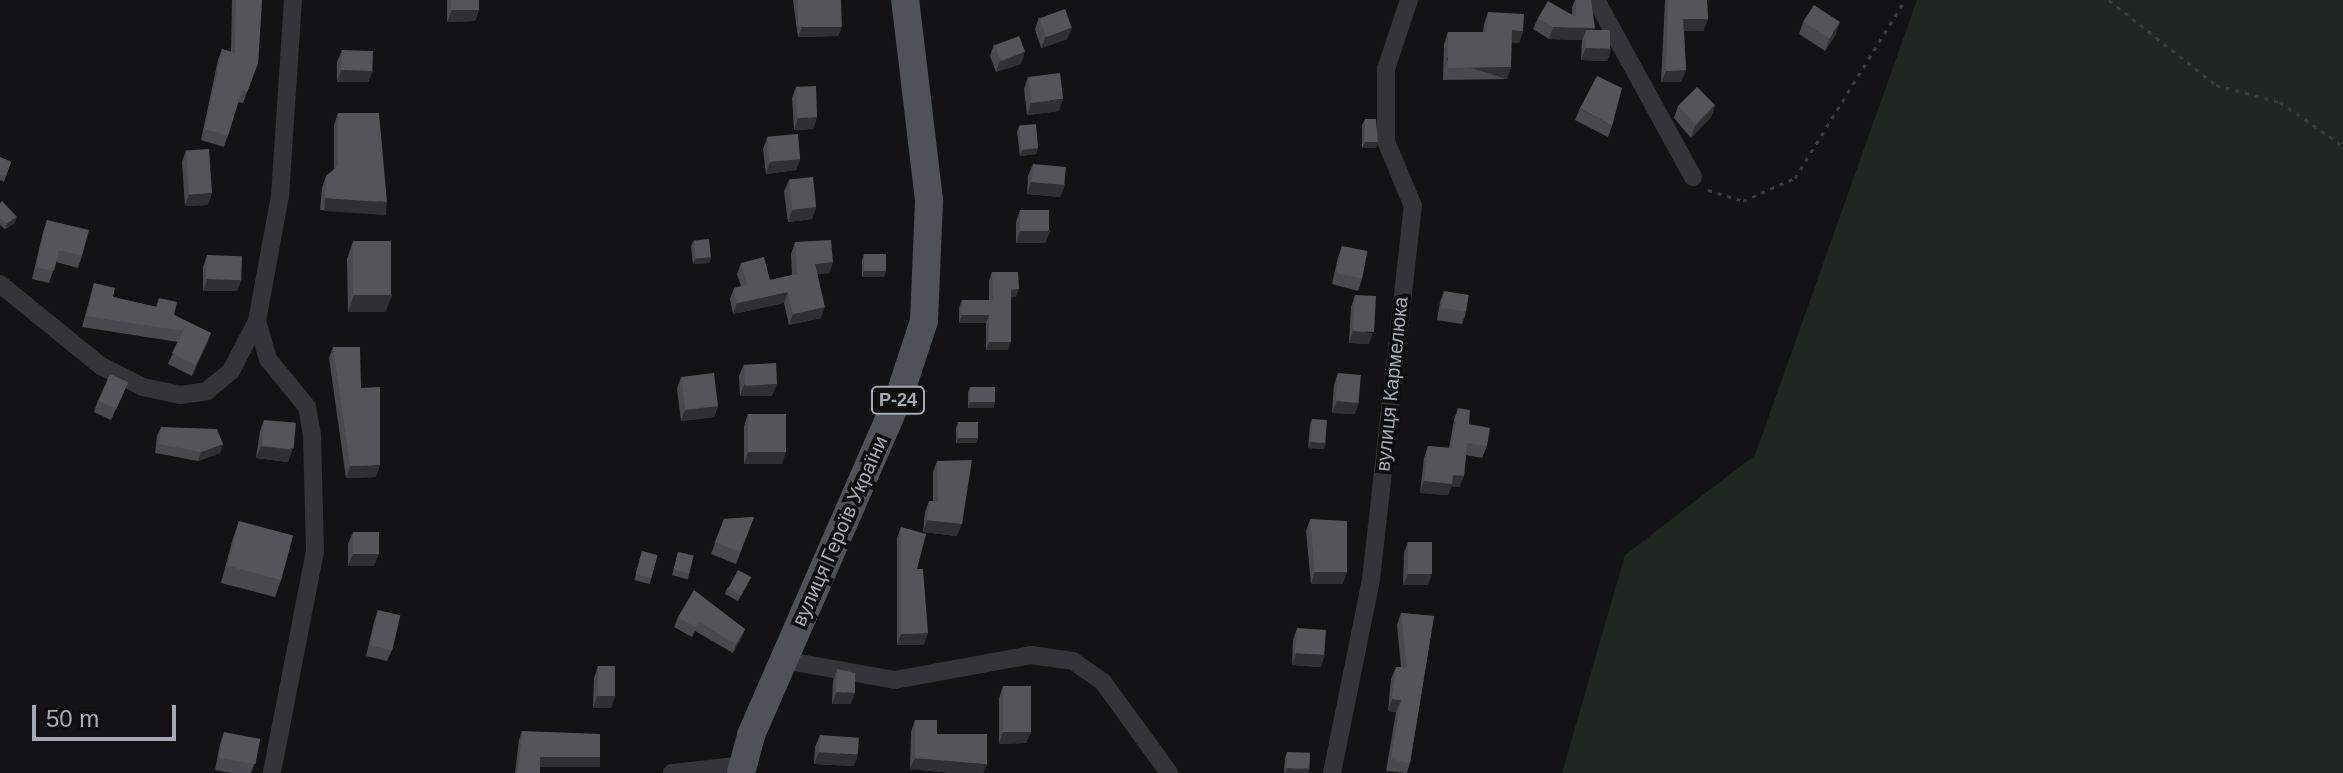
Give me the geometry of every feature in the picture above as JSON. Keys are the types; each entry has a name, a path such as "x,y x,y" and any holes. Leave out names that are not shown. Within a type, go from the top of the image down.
{"main road":[{"name":"вулиця Героїв України","path":"742,769 783,660 899,397 924,321 929,200 905,0"}],"street":[{"path":"0,284 101,366 180,395 207,391 231,371 257,321 280,196 293,0"},
{"name":"вулиця Кармелюка","path":"1332,773 1371,579 1413,206 1386,141 1386,69 1409,0"},
{"path":"1596,0 1693,177"},
{"path":"257,321 268,359 307,407 312,436 315,551 272,773"},
{"path":"783,660 895,680 1031,655 1073,661 1103,682 1169,773"},
{"path":"672,773 742,769"}],"path":[{"path":"1693,177 1718,198 1743,201 1795,178 1905,0"},
{"path":"2109,0 2216,85 2280,102 2343,146"}],"shaded area":[{"path":"1917,0 2343,0 2343,773 1562,773 1625,555 1755,455"}],"building":[{"path":"236,0 262,0 258,63 247,92 242,90 228,136 205,129 222,49 235,53"},
{"path":"451,0 479,0 479,10 451,10"},
{"path":"798,0 841,0 841,27 798,27"},
{"path":"1576,0 1591,0 1595,28 1553,27 1538,18 1548,1 1576,17"},
{"path":"1668,0 1707,0 1708,19 1683,19 1686,70 1666,71"},
{"path":"1814,5 1840,22 1829,39 1803,22"},
{"path":"1065,9 1072,28 1046,37 1040,18"},
{"path":"1488,12 1524,14 1523,31 1512,30 1511,67 1448,68 1448,32 1487,32"},
{"path":"1586,30 1610,30 1610,48 1586,48"},
{"path":"1019,36 1025,52 1001,61 995,45"},
{"path":"342,50 373,51 372,71 341,70"},
{"path":"1060,73 1063,99 1031,103 1028,77"},
{"path":"1597,76 1622,88 1612,126 1580,108"},
{"path":"816,86 817,117 797,118 796,87"},
{"path":"1697,87 1715,105 1696,124 1678,106"},
{"path":"338,113 379,113 387,202 325,198 326,176 338,166"},
{"path":"1365,119 1376,119 1378,142 1365,142"},
{"path":"1036,124 1038,148 1021,149 1019,125"},
{"path":"798,134 800,159 769,162 767,137"},
{"path":"209,149 212,193 189,194 186,151"},
{"path":"0,157 11,162 6,176 0,174"},
{"path":"1033,164 1066,167 1064,185 1031,182"},
{"path":"813,177 816,207 792,209 789,180"},
{"path":"2,201 17,217 7,223 0,218"},
{"path":"1020,210 1049,210 1049,231 1020,231"},
{"path":"47,220 89,230 82,256 59,250 54,271 36,267"},
{"path":"709,239 711,257 696,258 694,241"},
{"path":"831,240 833,262 815,264 825,307 793,314 788,292 737,303 734,288 747,285 741,263 764,257 770,280 797,274 795,242"},
{"path":"353,241 391,241 391,295 353,295"},
{"path":"1342,246 1368,251 1362,278 1337,273"},
{"path":"864,254 886,254 886,271 864,271"},
{"path":"207,255 242,256 241,280 206,279"},
{"path":"992,272 1018,272 1019,289 1011,290 1011,342 989,342 989,315 962,315 962,300 993,300"},
{"path":"94,283 115,288 113,297 157,307 159,298 177,302 174,315 211,333 196,365 172,353 183,331 86,316"},
{"path":"1444,291 1469,295 1466,312 1441,308"},
{"path":"1355,295 1376,296 1374,332 1353,331"},
{"path":"333,347 360,347 361,388 380,387 380,465 350,466"},
{"path":"776,363 777,384 745,386 744,365"},
{"path":"714,373 718,406 685,410 681,377"},
{"path":"1338,373 1361,375 1358,403 1336,401"},
{"path":"110,374 128,382 116,409 98,400"},
{"path":"970,387 995,387 995,402 970,402"},
{"path":"1458,408 1470,410 1469,424 1490,428 1487,446 1467,443 1464,476 1453,475 1452,484 1424,481 1428,446 1451,448"},
{"path":"748,414 786,414 786,452 748,452"},
{"path":"1312,419 1327,420 1325,443 1310,442"},
{"path":"264,420 296,423 294,449 262,446"},
{"path":"958,422 978,422 978,438 958,438"},
{"path":"161,427 217,429 223,444 201,452 159,444"},
{"path":"972,460 962,524 927,520 929,501 938,502 937,461"},
{"path":"754,517 740,552 715,542 724,519"},
{"path":"1310,519 1347,521 1347,572 1315,572"},
{"path":"239,521 293,535 281,580 227,565"},
{"path":"901,527 926,534 917,569 923,569 928,633 901,634"},
{"path":"353,532 379,532 379,554 353,554"},
{"path":"1408,542 1432,542 1432,574 1408,574"},
{"path":"642,551 657,555 651,578 636,574"},
{"path":"678,552 694,556 689,573 674,569"},
{"path":"738,570 751,577 741,596 728,589"},
{"path":"694,590 745,629 736,644 699,622 695,627 678,617"},
{"path":"378,610 400,615 392,650 370,645"},
{"path":"1401,613 1434,616 1410,763 1391,759 1401,700 1392,699 1396,667 1407,668"},
{"path":"1297,628 1326,630 1324,655 1295,653"},
{"path":"598,666 615,666 615,696 598,696"},
{"path":"837,669 855,673 855,693 836,692"},
{"path":"1003,686 1031,686 1031,732 1003,732"},
{"path":"915,720 937,720 937,734 987,734 987,764 915,758"},
{"path":"522,731 600,734 600,757 540,757 540,773 518,773"},
{"path":"224,732 260,739 255,765 219,758"},
{"path":"820,735 859,738 858,755 819,752"},
{"path":"1287,752 1310,753 1309,769 1286,768"}]}
